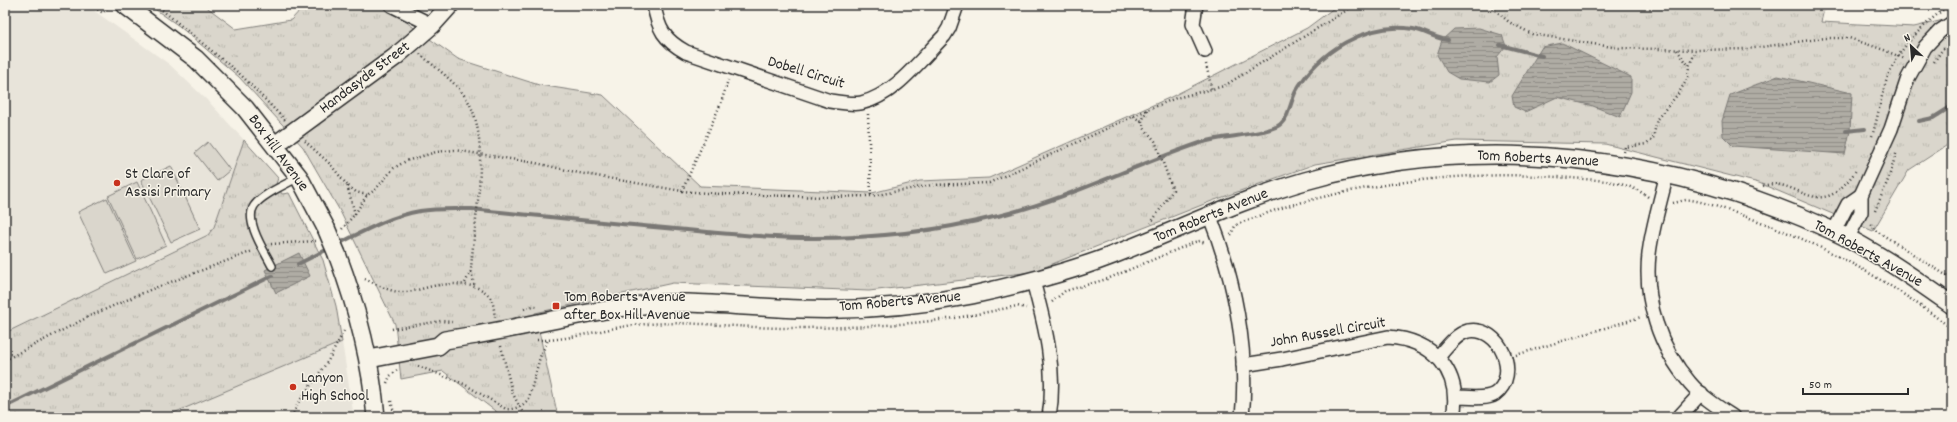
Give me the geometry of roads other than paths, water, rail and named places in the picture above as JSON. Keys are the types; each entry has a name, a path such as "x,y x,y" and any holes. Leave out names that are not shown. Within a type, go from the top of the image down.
{"street":[{"name":"Box Hill Avenue","path":"125,5 196,59 213,75 245,108 299,177 328,233 351,291 368,354 376,417"},
{"path":"391,5 432,25"},
{"name":"Handasyde Street","path":"275,145 395,57 432,25 450,5"},
{"name":"Dobell Circuit","path":"654,5 657,23 664,36 674,46 830,101 850,104 866,102 879,98 894,86 944,36 949,28 957,5"},
{"path":"1196,5 1193,24 1205,51"},
{"path":"1841,235 1848,204 1862,195 1880,157 1908,78 1915,64 1935,36 1952,23"},
{"name":"Tom Roberts Avenue","path":"368,354 438,346 445,340 592,312 639,305 687,303 803,309 897,306 969,296 1033,281 1121,252 1209,214 1304,181 1337,173 1419,160 1469,156 1534,156 1634,167 1667,173 1729,190 1763,202 1841,235 1918,280 1952,306"},
{"path":"1667,173 1649,253 1648,280 1653,314 1660,335 1673,360 1701,393 1733,417"},
{"path":"1209,214 1220,243 1233,296 1243,365 1242,417"},
{"path":"1033,281 1050,356 1051,374 1049,417"},
{"path":"1438,357 1459,335 1468,331 1478,331 1487,335 1496,342 1503,351 1507,367 1504,383 1495,394 1486,397 1456,397"},
{"name":"John Russell Circuit","path":"1243,365 1282,359 1388,337 1405,339 1423,345 1438,357 1448,371 1456,397 1453,417"},
{"path":"1679,417 1701,393"}],"lane":[{"path":"272,266 254,229 251,215 254,205 265,196 299,177"}],"waterway":[{"path":"338,244 378,224 399,216 420,211 439,209 472,209 717,233 800,238 875,236 974,222 1050,201 1209,140 1257,133 1276,127 1284,120 1289,111 1294,95 1305,77 1317,64 1346,42 1362,35 1378,30 1396,28 1413,29 1448,40"},
{"path":"1500,45 1542,56"},
{"path":"1919,121 1933,118 1952,106"},
{"path":"1846,131 1865,129"},
{"path":"298,264 330,248"},
{"path":"5,407 272,276"}],"place":[{"name":"St Clare of Assisi Primary","path":"117,183"},
{"name":"Tom Roberts Avenue after Box Hill Avenue","path":"556,306"},
{"name":"Lanyon High School","path":"293,387"}]}
